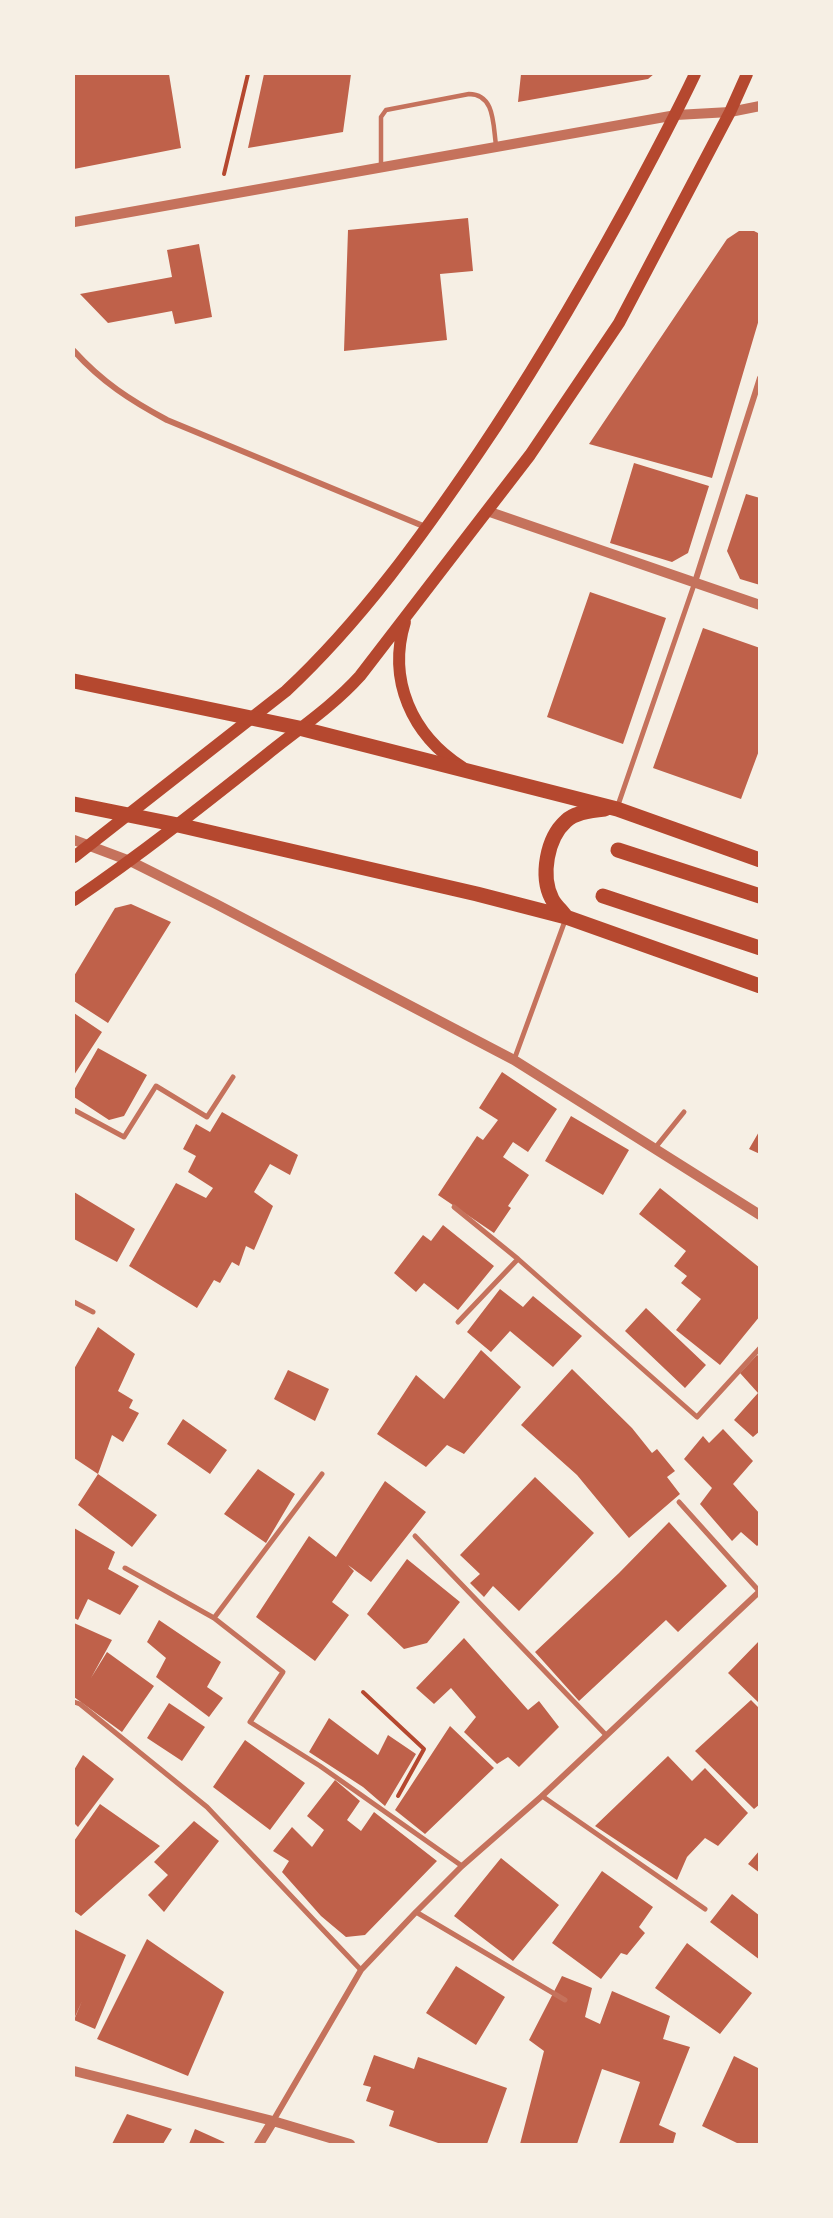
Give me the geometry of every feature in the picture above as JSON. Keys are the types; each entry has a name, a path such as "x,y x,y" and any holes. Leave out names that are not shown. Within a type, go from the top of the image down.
{"main road":[{"path":"74,857 251,718 312,666 337,640 428,528 524,386 581,291 676,115 695,74"},
{"path":"74,900 178,825 335,701 354,683 487,512 562,410 619,323 730,112 747,74"},
{"path":"408,613 400,638 399,672 407,703 423,732 446,756 474,774"},
{"path":"74,681 299,728 474,774 617,808 759,860"},
{"path":"74,804 178,825 477,894 566,917 759,986"},
{"path":"566,917 552,899 549,889 546,867 553,840 566,820 588,810 617,808"},
{"path":"618,850 759,896"},
{"path":"603,896 759,948"}],"street":[{"path":"74,222 676,115 730,112 759,106"},
{"path":"74,351 109,386 167,420 428,528"},
{"path":"617,808 695,582 759,378"},
{"path":"487,512 759,605"},
{"path":"74,840 130,861 514,1060 759,1215"},
{"path":"514,1060 566,917"},
{"path":"74,1110 124,1137 156,1086 207,1117 233,1077"},
{"path":"654,1150 684,1112"},
{"path":"454,1207 518,1259 697,1417 759,1348"},
{"path":"458,1322 518,1259"},
{"path":"74,1302 93,1312"},
{"path":"214,1618 322,1474"},
{"path":"259,2145 361,1970 462,1866 542,1796 759,1591 679,1502"},
{"path":"415,1536 606,1735"},
{"path":"125,1568 214,1618 283,1672 250,1722 320,1766 462,1866"},
{"path":"74,1702 80,1704 207,1807 361,1970"},
{"path":"542,1796 705,1909"},
{"path":"416,1911 566,2000"},
{"path":"74,2071 273,2121 350,2145"}],"lane":[{"path":"381,167 381,117 386,110 469,94 477,94 489,105 497,148"}],"path":[{"path":"219,196 248,74"},
{"path":"363,1692 424,1749 388,1814"}],"building":[{"path":"74,74 169,74 181,148 74,169"},
{"path":"264,74 351,74 343,132 248,148"},
{"path":"521,74 654,74 648,79 518,102"},
{"path":"468,218 473,271 440,274 447,340 344,351 348,230"},
{"path":"739,231 754,231 760,234 760,316 712,478 589,444 727,239"},
{"path":"199,244 212,317 175,324 172,311 108,323 80,294 172,277 167,250"},
{"path":"634,463 709,486 688,553 672,562 610,543"},
{"path":"746,494 760,498 760,585 740,579 727,551"},
{"path":"590,592 666,618 623,744 547,717"},
{"path":"703,628 760,648 760,748 741,799 653,768"},
{"path":"131,904 171,922 108,1023 74,1001 74,976 115,908"},
{"path":"74,1013 102,1032 74,1075"},
{"path":"98,1048 147,1075 124,1116 109,1120 74,1097 74,1090"},
{"path":"502,1072 557,1109 528,1152 513,1142 503,1157 529,1175 508,1206 511,1208 494,1233 438,1195 477,1136 483,1140 498,1120 479,1108"},
{"path":"222,1112 298,1155 290,1175 270,1164 254,1192 273,1206 254,1250 246,1246 239,1266 232,1262 220,1283 214,1280 197,1308 129,1266 176,1183 206,1198 213,1188 188,1172 196,1156 183,1149 196,1124 210,1132"},
{"path":"571,1116 629,1150 603,1195 545,1161"},
{"path":"760,1130 760,1154 749,1149"},
{"path":"660,1188 760,1268 760,1316 720,1365 676,1330 701,1299 681,1283 687,1276 674,1266 686,1251 639,1214"},
{"path":"74,1192 135,1229 117,1262 74,1239"},
{"path":"443,1225 494,1266 458,1310 424,1283 416,1292 394,1273 423,1235 431,1241"},
{"path":"500,1289 523,1307 533,1296 582,1336 553,1367 510,1331 491,1352 467,1332"},
{"path":"646,1308 706,1365 685,1388 625,1331"},
{"path":"98,1327 135,1354 118,1391 133,1400 129,1408 139,1413 123,1442 112,1435 98,1474 74,1458 74,1369"},
{"path":"481,1350 521,1387 464,1454 447,1445 426,1467 377,1434 416,1375 444,1399"},
{"path":"757,1355 760,1357 760,1431 753,1437 734,1420 758,1393 740,1373"},
{"path":"572,1369 632,1428 652,1453 657,1449 675,1471 667,1477 680,1494 629,1538 577,1475 521,1425"},
{"path":"288,1370 329,1389 315,1421 274,1399"},
{"path":"183,1419 227,1450 210,1474 167,1444"},
{"path":"723,1429 753,1461 733,1484 760,1514 760,1543 757,1546 741,1532 732,1541 700,1504 712,1488 684,1459 703,1436 709,1443"},
{"path":"258,1469 295,1494 266,1543 224,1514"},
{"path":"98,1474 157,1515 132,1547 78,1505"},
{"path":"535,1477 594,1533 519,1611 493,1586 484,1597 470,1583 480,1574 460,1555"},
{"path":"385,1481 426,1512 371,1582 348,1565 354,1571 332,1602 349,1615 315,1661 256,1617 309,1536 336,1557"},
{"path":"669,1522 727,1586 678,1632 666,1620 579,1701 535,1652"},
{"path":"74,1528 115,1552 108,1569 139,1586 120,1615 88,1599 78,1620 74,1618"},
{"path":"407,1559 460,1602 427,1643 404,1649 367,1614"},
{"path":"159,1620 221,1662 207,1687 223,1698 209,1717 156,1677 166,1658 147,1642"},
{"path":"74,1623 112,1640 91,1678 107,1652 154,1686 122,1732 74,1697"},
{"path":"464,1638 528,1710 539,1701 559,1727 519,1767 508,1757 497,1764 464,1732 476,1717 451,1688 434,1704 416,1688"},
{"path":"760,1640 760,1704 728,1673"},
{"path":"751,1700 760,1709 760,1804 754,1809 695,1751"},
{"path":"169,1703 205,1727 182,1761 147,1738"},
{"path":"329,1718 378,1755 388,1735 416,1754 385,1806 363,1787 309,1752"},
{"path":"450,1726 494,1768 425,1834 395,1810"},
{"path":"245,1740 305,1783 270,1830 213,1787"},
{"path":"83,1755 114,1779 78,1827 74,1823 74,1770"},
{"path":"668,1756 692,1781 705,1768 748,1813 718,1846 705,1838 687,1857 677,1880 595,1826"},
{"path":"335,1780 360,1801 347,1820 361,1831 374,1812 437,1861 365,1935 346,1937 321,1916 282,1872 289,1861 273,1851 292,1827 312,1847 324,1830 307,1816"},
{"path":"100,1804 160,1846 81,1916 74,1911 74,1841"},
{"path":"194,1821 219,1841 164,1912 148,1895 168,1875 154,1862"},
{"path":"760,1850 760,1873 748,1864"},
{"path":"501,1858 559,1905 513,1961 454,1916"},
{"path":"602,1871 653,1907 639,1927 645,1933 627,1955 621,1953 601,1979 552,1943"},
{"path":"732,1894 760,1916 760,1960 710,1922"},
{"path":"74,1929 126,1955 95,2029 74,2020 82,2001 74,2019"},
{"path":"147,1939 224,1992 188,2076 97,2039"},
{"path":"687,1943 752,1993 720,2034 655,1988"},
{"path":"456,1966 505,1997 476,2045 426,2013"},
{"path":"562,1976 592,1988 585,2017 600,2024 612,1991 670,2016 663,2039 690,2047 659,2125 676,2133 673,2144 619,2144 640,2082 602,2069 577,2144 520,2144 544,2051 529,2040"},
{"path":"374,2055 414,2069 418,2057 507,2088 487,2144 441,2144 389,2126 394,2111 366,2101 371,2087 363,2085"},
{"path":"734,2056 760,2069 760,2144 739,2144 702,2126"},
{"path":"127,2114 172,2129 163,2144 112,2144"},
{"path":"195,2129 224,2142 225,2144 189,2144"}]}
